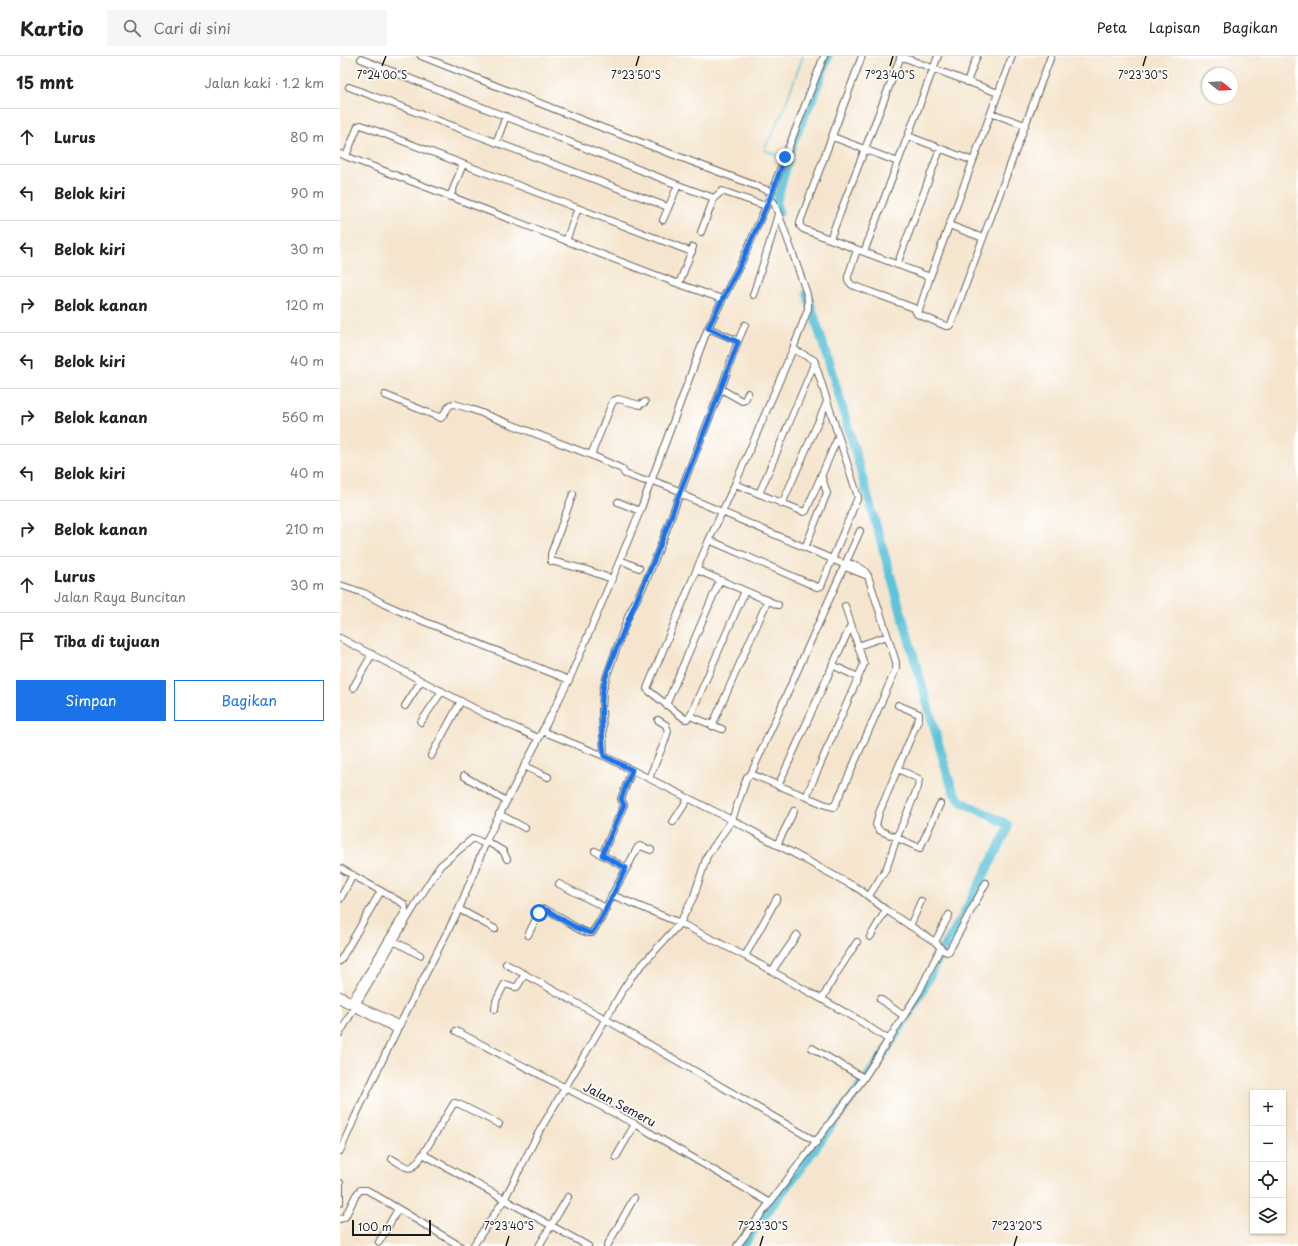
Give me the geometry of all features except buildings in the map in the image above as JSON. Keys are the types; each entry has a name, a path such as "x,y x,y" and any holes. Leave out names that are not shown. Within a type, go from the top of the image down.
{"street":[{"path":"421,56 770,193 794,255 808,302 808,309 793,349 735,484 709,540 647,689 685,719 690,716 745,591"},
{"path":"340,1151 399,1027 459,909 499,814 569,680 620,560 636,509 651,480 720,298 743,259 764,205 777,180 824,56"},
{"path":"862,56 800,222 800,226 803,229 930,277"},
{"path":"830,239 901,56 998,93"},
{"path":"864,252 938,56"},
{"path":"967,82 977,56"},
{"path":"918,314 930,277 1012,56"},
{"path":"857,250 847,278 852,285 914,308 918,314 946,326 951,324 1051,56"},
{"path":"361,59 714,198"},
{"path":"349,87 668,207"},
{"path":"991,113 1025,125"},
{"path":"496,143 506,116"},
{"path":"679,284 692,249 578,208 361,125 358,126 343,155 679,284 720,298"},
{"path":"908,136 973,161"},
{"path":"833,137 898,162"},
{"path":"897,265 940,149"},
{"path":"450,196 463,164"},
{"path":"662,220 678,185"},
{"path":"701,232 714,198 724,191 764,205"},
{"path":"566,241 578,208"},
{"path":"753,295 778,214"},
{"path":"949,225 983,238"},
{"path":"602,755 603,690 607,675 629,614 646,581 745,325"},
{"path":"708,328 738,342"},
{"path":"474,1246 504,1200 562,1086 603,1017 632,976 677,922 694,896 707,856 729,819 747,777 751,774 840,563 858,497 815,362 813,359 793,349"},
{"path":"759,494 815,362"},
{"path":"721,389 742,401 745,400 748,393"},
{"path":"385,395 441,418 450,405 457,405 591,455 622,469 625,474 645,481 651,480 673,488 687,497 722,513 868,576 896,662 896,669 835,805 831,807 751,774"},
{"path":"591,455 613,401 618,399 640,405 645,402"},
{"path":"782,504 827,402"},
{"path":"735,484 804,512 806,511 838,437"},
{"path":"805,548 827,493 821,475"},
{"path":"573,494 551,554 551,561 587,570 612,579"},
{"path":"618,502 636,509"},
{"path":"709,540 820,588 840,563 860,531"},
{"path":"620,560 639,568"},
{"path":"697,570 778,605"},
{"path":"666,705 720,580"},
{"path":"340,585 364,593 384,604 418,619 569,680"},
{"path":"712,726 768,600"},
{"path":"806,797 864,663 846,606"},
{"path":"778,786 851,625"},
{"path":"858,646 887,636"},
{"path":"340,638 485,714 538,738"},
{"path":"354,688 372,654"},
{"path":"832,665 858,677"},
{"path":"405,706 421,681"},
{"path":"421,722 442,691"},
{"path":"431,756 462,701"},
{"path":"898,705 919,714 919,718 879,813 876,825 879,830 920,848 940,804"},
{"path":"690,716 722,729"},
{"path":"649,778 668,736 668,729 666,725 658,720"},
{"path":"542,731 602,755 649,778 859,889 886,910 935,942 943,950 949,951 986,883"},
{"path":"524,766 548,777"},
{"path":"868,896 887,866 897,837 918,787 919,779 898,769"},
{"path":"602,855 624,805 621,799 632,770"},
{"path":"464,776 506,801"},
{"path":"672,822 688,799"},
{"path":"777,845 794,810"},
{"path":"499,814 525,828"},
{"path":"353,1004 440,866 472,839 486,842 502,851 507,859"},
{"path":"528,935 541,910 547,910 589,933 592,933 596,929 612,895 638,847 640,846 651,850"},
{"path":"595,851 626,868"},
{"path":"340,868 404,904 406,908 353,1004 340,1033"},
{"path":"340,899 353,875"},
{"path":"559,884 606,908"},
{"path":"340,961 380,891"},
{"path":"612,895 677,922 745,956 857,1019 889,1040"},
{"path":"745,956 777,898"},
{"path":"910,926 921,901"},
{"path":"459,909 495,929"},
{"path":"870,937 886,910"},
{"path":"935,942 949,916"},
{"path":"772,971 797,935"},
{"path":"394,941 420,955"},
{"path":"822,999 857,942"},
{"path":"737,1246 864,1078 919,992 943,950"},
{"path":"506,964 603,1017 817,1142"},
{"path":"495,1009 496,1001 504,985 517,987 525,974"},
{"path":"340,994 353,1004"},
{"path":"880,999 904,1016"},
{"path":"340,1000 353,1004 399,1027"},
{"name":"Jalan Semeru","path":"456,1031 635,1124 770,1203"},
{"path":"812,1048 864,1078"},
{"path":"392,1158 410,1168 415,1166 454,1103 459,1104 499,1124"},
{"path":"616,1157 635,1124"},
{"path":"423,1154 588,1246"},
{"path":"340,1183 340,1204"},
{"path":"340,1219 345,1217 356,1195 364,1190 398,1208 460,1246"},
{"path":"539,1246 568,1197"},
{"path":"608,1246 634,1198"},
{"path":"379,1242 398,1208"}],"waterway":[{"path":"783,157 764,150 783,111 803,56"},
{"path":"779,213 776,204 793,142 815,92 828,56"},
{"path":"742,1246 886,1051 919,997 1007,831 1008,826 1005,823 962,802 954,793 838,392 807,293"}],"route":[{"path":"539,913 541,910 547,910 580,929 592,933 596,929 626,868 602,855 624,805 621,799 632,770 604,756 602,711 603,690 615,650 632,607 646,581 662,542 738,342 708,328 743,259 770,198 785,157"}]}
